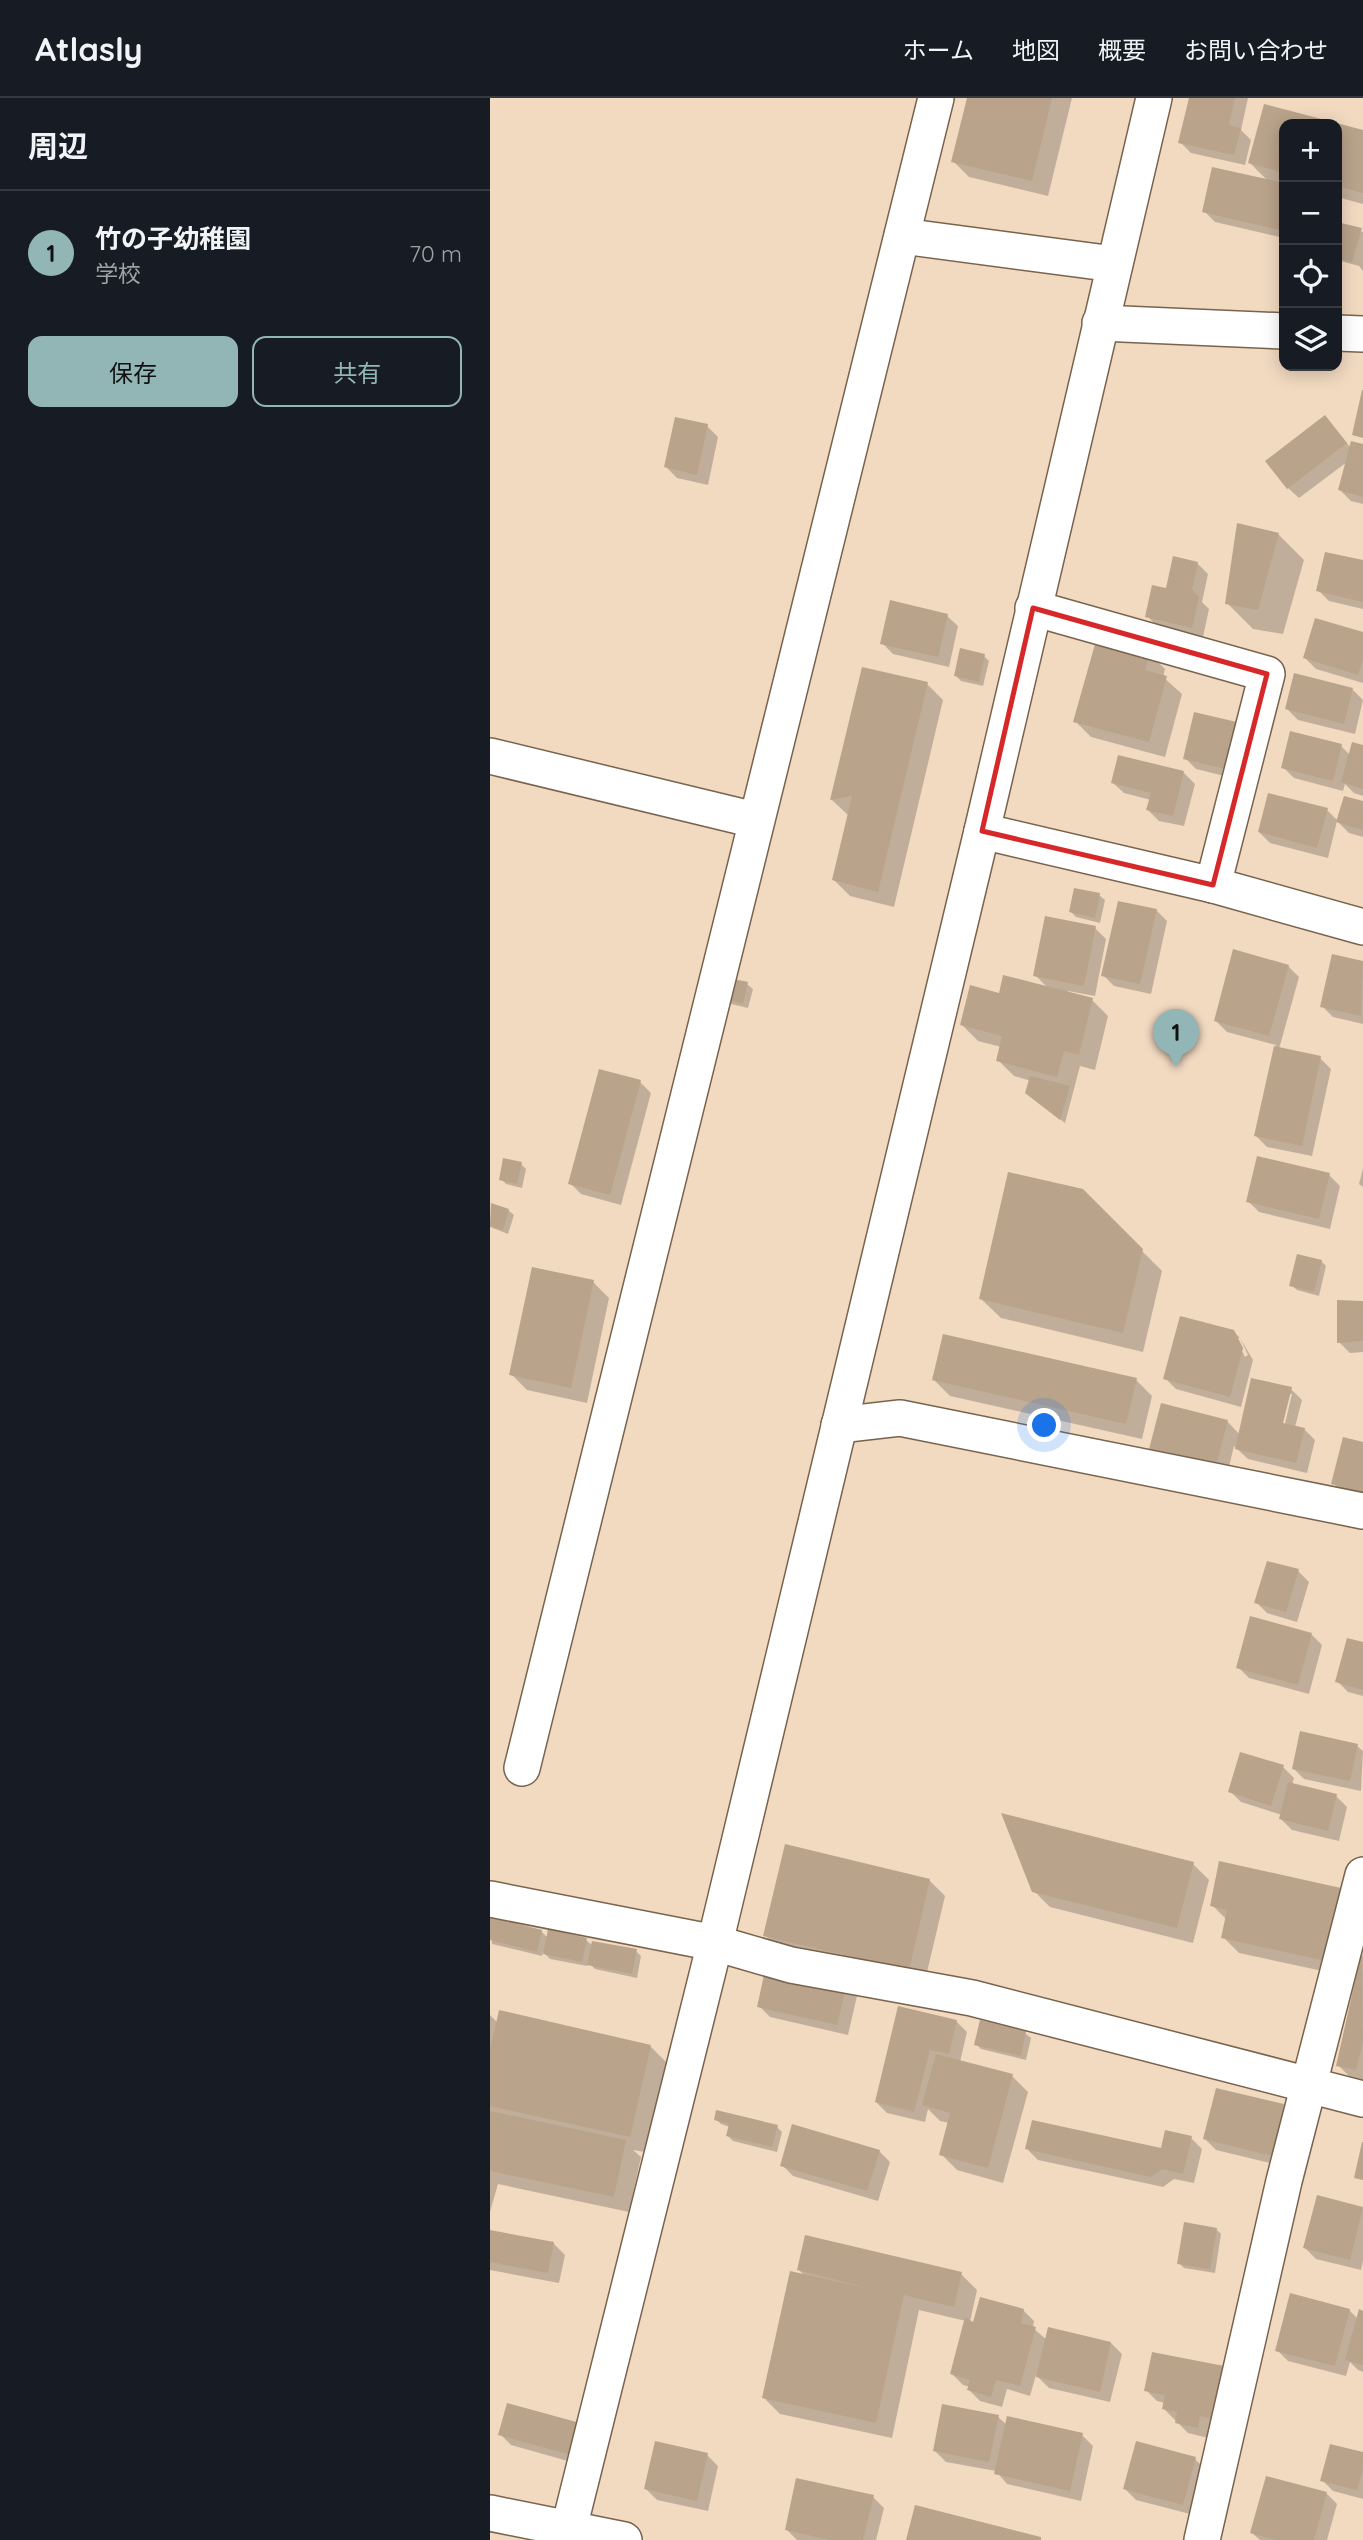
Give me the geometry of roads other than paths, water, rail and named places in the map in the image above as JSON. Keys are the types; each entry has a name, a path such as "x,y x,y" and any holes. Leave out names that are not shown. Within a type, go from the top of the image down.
{"street":[{"path":"522,1768 936,98"},
{"path":"568,2534 715,1943 982,831 1154,98"},
{"path":"902,236 1114,264"},
{"path":"1100,323 1279,331"},
{"path":"1342,333 1363,334"},
{"path":"1033,608 1267,674 1213,885"},
{"path":"490,756 755,820"},
{"path":"982,831 1213,885 1363,927"},
{"path":"839,1425 900,1418 1363,1511"},
{"path":"1202,2540 1281,2194 1363,1875"},
{"path":"490,1899 715,1943 791,1965 972,1998 1363,2099"},
{"path":"490,2513 568,2534 624,2540"}],"place":[{"name":"竹の子幼稚園","path":"1176,1067"}]}
